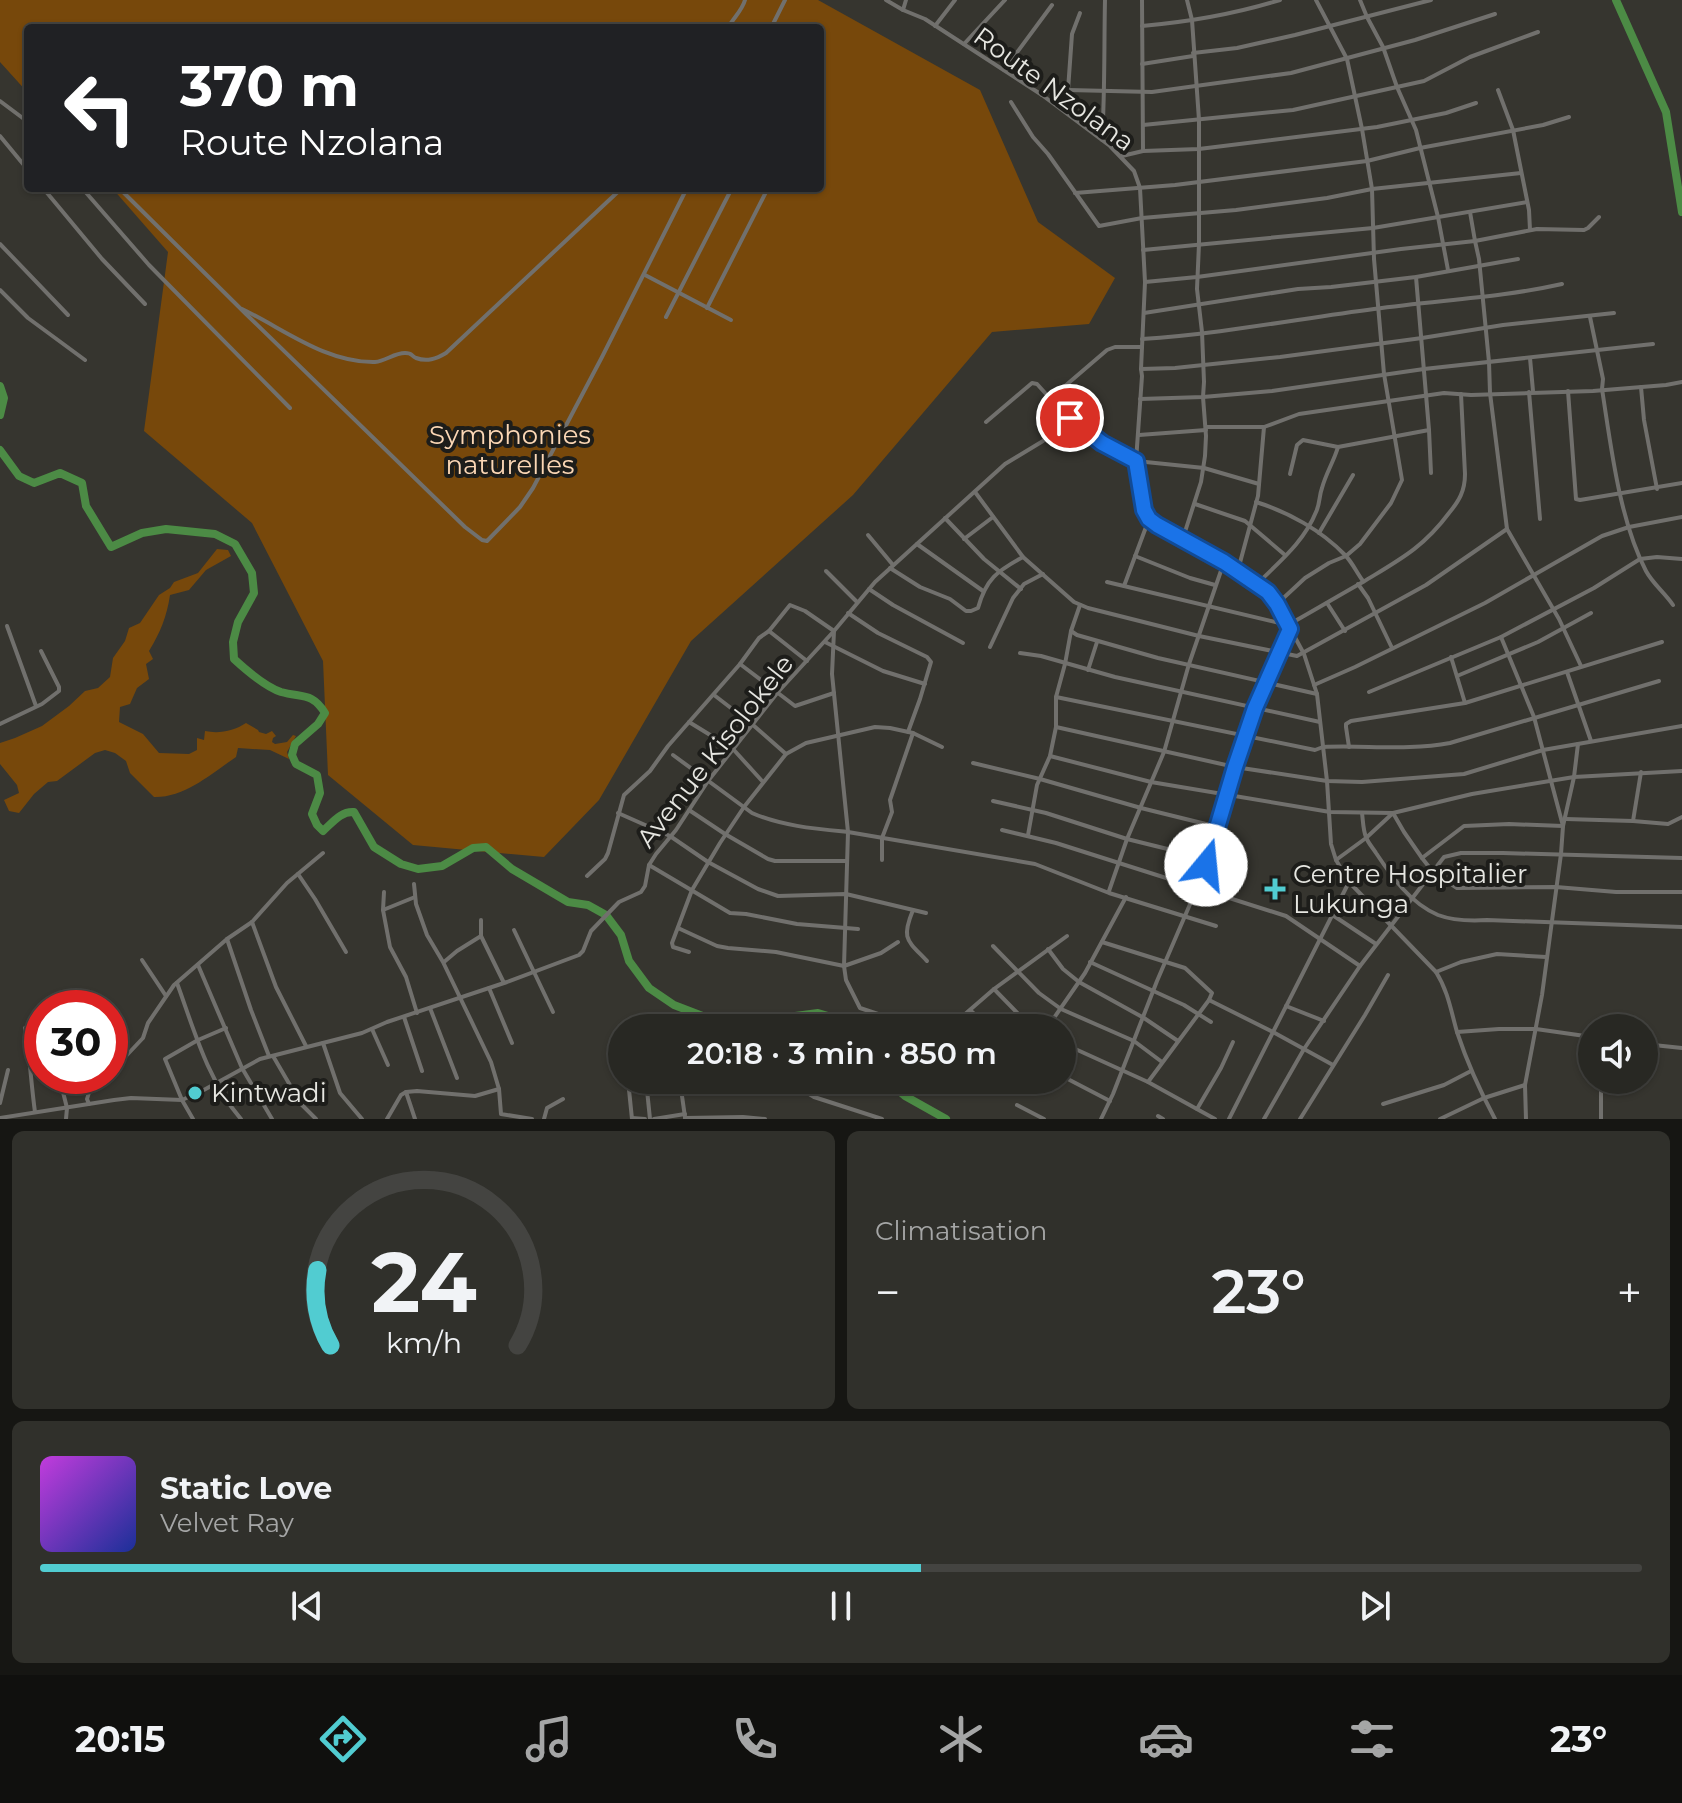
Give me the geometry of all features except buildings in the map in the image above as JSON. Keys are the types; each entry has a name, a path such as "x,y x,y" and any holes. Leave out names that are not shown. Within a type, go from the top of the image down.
{"street":[{"path":"731,24 745,0"},
{"path":"773,24 785,0"},
{"name":"Route Nzolana","path":"886,0 925,19 1042,95 1122,156 1134,171 1140,188 1145,282 1136,461 1144,510 1149,519"},
{"path":"903,10 906,0"},
{"path":"935,26 955,0"},
{"path":"964,44 1005,0"},
{"path":"1102,140 1106,91 1103,42 1105,0"},
{"path":"1142,0 1143,151"},
{"path":"1183,538 1204,468 1206,429 1197,277 1199,120 1192,20 1187,0"},
{"path":"1142,26 1251,9 1280,0"},
{"path":"1277,604 1305,578 1346,556 1360,544 1385,511 1401,484 1402,476 1384,374 1372,189 1357,96 1347,59 1316,0"},
{"path":"1360,0 1412,119 1438,217 1448,271"},
{"path":"1142,64 1237,48 1431,0"},
{"path":"1004,70 1052,5"},
{"path":"1068,90 1072,34 1080,13"},
{"path":"1042,95 1052,90 1142,93 1291,73 1415,40 1495,14"},
{"path":"1143,125 1293,110 1424,81 1470,57 1538,32"},
{"path":"1498,90 1513,130 1530,230"},
{"path":"0,101 24,119"},
{"path":"1011,102 1099,226 1142,218 1327,198 1372,189 1521,173"},
{"path":"1122,156 1143,151 1199,149 1377,127 1446,113 1476,103"},
{"path":"1075,193 1199,182 1367,161 1569,117"},
{"path":"0,136 24,165"},
{"path":"46,192 102,259 145,304"},
{"path":"85,192 149,265 290,408"},
{"path":"123,192 465,527 487,541 520,507 533,488 685,192"},
{"path":"240,308 330,353 374,362 401,353 419,359 433,359 446,353 618,192"},
{"path":"666,317 730,192"},
{"path":"707,308 766,192"},
{"path":"1143,250 1373,228 1527,202"},
{"path":"1470,212 1483,296 1490,393 1507,529 1554,610 1581,666"},
{"path":"1145,282 1475,241 1530,230 1584,230 1599,217"},
{"path":"0,244 68,315"},
{"path":"1144,313 1298,289 1416,277 1518,259"},
{"path":"644,274 731,320"},
{"path":"1416,277 1431,473"},
{"path":"1142,339 1562,284"},
{"path":"0,290 28,318 85,360"},
{"path":"1141,369 1203,366 1614,313"},
{"path":"1590,317 1603,379 1612,457 1629,527 1651,580 1673,605"},
{"path":"1140,399 1272,391 1424,369 1653,344"},
{"path":"1051,398 1107,350 1142,347"},
{"path":"1530,358 1540,519"},
{"path":"1139,435 1264,427 1299,414 1426,394 1568,391 1682,382"},
{"path":"986,422 1032,383 1037,384 1065,415 1102,443 1136,461 1204,468 1259,484"},
{"path":"1641,387 1657,489"},
{"path":"1568,391 1575,498 1580,500 1682,483"},
{"path":"1101,1119 1197,888 1255,708 1289,627 1397,561 1430,537 1459,500 1465,484 1461,394"},
{"name":"Avenue Kisolokele","path":"0,1118 131,1098 182,1100 270,1055 372,1029 579,955 591,931 619,902 641,892 649,865 708,781 778,692 857,602 892,566 1005,464 1043,441 1065,415"},
{"path":"1238,571 1256,502 1264,427"},
{"path":"1290,474 1299,442 1306,440 1338,447 1429,430"},
{"path":"1257,584 1296,546 1309,527 1338,447"},
{"path":"1319,533 1353,475"},
{"path":"975,492 1023,557 1074,602 1199,636 1297,656 1438,578 1507,529"},
{"path":"1256,502 1309,527 1346,556 1392,648"},
{"path":"1195,504 1238,517 1285,555"},
{"path":"964,539 993,517"},
{"path":"1314,685 1485,603 1593,541 1629,527 1682,517"},
{"path":"945,518 984,559 1021,589"},
{"path":"1124,586 1149,519 1238,571 1268,592 1277,604 1304,654 1317,694 1331,844 1336,860 1349,882 1436,972 1448,994 1471,1071 1495,1119"},
{"path":"868,535 892,566 920,587 950,599 966,611 978,608 986,584 1023,557"},
{"path":"917,544 983,591"},
{"path":"1135,556 1215,585"},
{"path":"1369,692 1501,637 1640,559 1682,559"},
{"path":"1109,893 1127,839 1164,752 1189,664 1224,562"},
{"path":"826,571 857,602"},
{"path":"990,647 1013,598 1024,584 1043,574"},
{"path":"1107,582 1289,627"},
{"path":"869,589 963,643"},
{"path":"1327,603 1345,631"},
{"path":"587,876 605,859 624,795 650,771 759,638 769,631 790,605 805,611 834,631 832,674 848,832 846,980 860,1008 878,1014"},
{"path":"1027,836 1037,785 1050,756 1056,727 1056,697 1080,605"},
{"path":"848,613 878,633 929,658 930,666 890,800 892,812 882,838 882,860"},
{"path":"1457,676 1563,630 1591,613"},
{"path":"7,626 36,706"},
{"path":"769,631 807,661"},
{"path":"1071,631 1158,658 1317,694"},
{"path":"1501,637 1534,717 1563,826 1547,957 1525,1085 1524,1118"},
{"path":"1088,670 1097,641"},
{"path":"825,642 883,671 925,684"},
{"path":"1349,747 1346,724 1351,721 1465,703 1662,642"},
{"path":"0,724 42,704 59,690 41,651"},
{"path":"1020,653 1320,722"},
{"path":"1451,657 1465,703"},
{"path":"740,664 795,706 834,693"},
{"path":"1567,671 1591,741"},
{"path":"1056,697 1315,750 1323,747 1434,746 1471,738 1659,681"},
{"path":"713,694 786,754"},
{"path":"689,722 733,749 763,782"},
{"path":"1056,727 1235,767 1327,781 1396,780 1464,774 1543,750 1682,726"},
{"path":"689,952 672,945 692,890 725,834 786,754 806,743 875,727 910,733 942,747"},
{"path":"1563,826 1578,744"},
{"path":"673,755 762,817 1035,864 1109,893 1216,926"},
{"path":"1050,756 1151,782 1330,812 1393,813 1472,794 1574,777 1682,771"},
{"path":"973,763 1218,827"},
{"path":"1633,821 1641,772"},
{"path":"993,801 1208,859"},
{"path":"689,810 768,859 847,861"},
{"path":"1362,812 1366,838 1400,886 1429,910 1455,920 1682,927"},
{"path":"618,813 670,836 708,862 758,889 778,896 846,894 926,913"},
{"path":"1336,860 1393,813"},
{"path":"1393,813 1433,872 1457,888 1556,887 1616,892 1682,892"},
{"path":"1566,819 1668,824 1682,817"},
{"path":"1422,858 1464,826 1563,826"},
{"path":"1002,830 1286,916 1360,966"},
{"path":"128,1053 143,1038 148,1023 177,983 227,939 252,922 287,883 323,853"},
{"path":"1264,1119 1304,1049 1360,966 1439,863 1449,855 1561,854 1682,858"},
{"path":"649,865 730,913 797,924 858,929"},
{"path":"298,874 346,952"},
{"path":"1229,1119 1349,882"},
{"path":"414,884 418,912 430,942 443,962 491,1062 499,1089 501,1114 532,1119"},
{"path":"384,892 383,910 390,947 406,977 417,1013"},
{"path":"383,910 415,897"},
{"path":"1057,1014 1079,982 1126,897"},
{"path":"913,910 906,935 927,961"},
{"path":"1331,914 1377,945"},
{"path":"481,920 481,936 504,983"},
{"path":"252,922 276,987 306,1046"},
{"path":"678,928 717,946 776,952 844,966 866,959 898,942"},
{"path":"514,930 553,1012"},
{"path":"443,962 481,936"},
{"path":"966,1014 994,989 1067,936"},
{"path":"227,939 270,1055 301,1104 316,1119"},
{"path":"1102,942 1190,971 1212,993 1148,1082"},
{"path":"993,946 1039,993 1061,1009 1134,1041 1162,1062"},
{"path":"1048,949 1063,969 1079,982 1178,1041"},
{"path":"1436,972 1461,962 1497,954 1547,957"},
{"path":"142,960 166,996"},
{"path":"1090,962 1184,1005 1211,1022"},
{"path":"198,965 242,1068 272,1119"},
{"path":"1300,1119 1388,975"},
{"path":"177,983 215,1083 241,1119"},
{"path":"489,988 512,1043"},
{"path":"994,989 1018,1014"},
{"path":"1209,1000 1333,1065"},
{"path":"1286,1006 1324,1021"},
{"path":"430,1008 457,1078"},
{"path":"971,1010 975,1014"},
{"path":"404,1017 422,1071"},
{"path":"193,1119 165,1059 226,1028"},
{"path":"372,1029 388,1065"},
{"path":"1457,1032 1536,1029 1578,1035"},
{"path":"1197,1109 1233,1042"},
{"path":"323,1043 340,1093 361,1119"},
{"path":"1658,1045 1682,1048"},
{"path":"1076,1049 1148,1082 1215,1119"},
{"path":"0,1103 8,1070"},
{"path":"1383,1104 1444,1085 1471,1071"},
{"path":"1076,1083 1110,1101"},
{"path":"1440,1119 1484,1098 1525,1085"},
{"path":"387,1119 406,1092 475,1096 499,1089"},
{"path":"406,1092 415,1119"},
{"path":"32,1094 35,1112"},
{"path":"64,1094 66,1119"},
{"path":"89,1094 89,1104"},
{"path":"629,1094 632,1118 765,1119"},
{"path":"647,1094 649,1119"},
{"path":"682,1094 685,1117"},
{"path":"809,1094 882,1119"},
{"path":"1601,1094 1601,1119"},
{"path":"544,1119 547,1108 563,1099"},
{"path":"1017,1105 1044,1119"}],"green space":[{"name":"Symphonies naturelles","path":"0,0 818,0 980,90 1038,222 1115,278 1089,324 992,332 853,495 691,641 599,800 544,857 413,845 328,775 323,661 252,523 144,431 168,252 116,192 824,192 824,24 24,24 24,89 0,62"},
{"path":"217,549 228,550 231,556 206,570 189,590 170,595 162,624 149,651 153,659 146,664 149,679 137,688 130,704 120,707 119,722 143,734 159,753 189,754 197,750 197,738 204,740 205,731 226,731 246,723 259,732 266,734 272,731 276,736 272,742 275,744 287,742 293,735 296,736 287,752 289,759 270,750 238,748 236,757 198,783 177,793 154,797 130,773 126,761 105,750 95,753 57,781 48,782 19,813 9,811 4,800 19,793 17,785 0,764 0,743 42,726 85,691 98,688 110,677 113,658 125,641 129,628 140,623 159,595 174,582 198,573"}],"waterway":[{"path":"1616,0 1666,112 1682,212"},
{"path":"0,386 4,398 0,415"},
{"path":"0,450 19,476 34,483 60,473 82,483 86,506 111,547 142,533 166,529 215,534 235,544 252,573 254,593 238,622 233,642 234,659 269,686 311,699 325,713 318,724 295,744 292,755 296,764 317,775 320,793 312,814 323,831 341,815 354,812 374,847 401,864 418,869 442,866 473,848 486,847 512,869 568,902 588,905 606,915 621,935 629,961 649,988 674,1005 697,1014"},
{"path":"810,1014 821,1014"},
{"path":"903,1094 946,1119"}],"place":[{"name":"Centre Hospitalier Lukunga","path":"1275,889"},
{"name":"Kintwadi","path":"195,1093"}],"route":[{"path":"1070,418 1102,443 1136,461 1144,510 1149,519 1224,562 1268,592 1290,629 1255,708 1206,865"}]}
